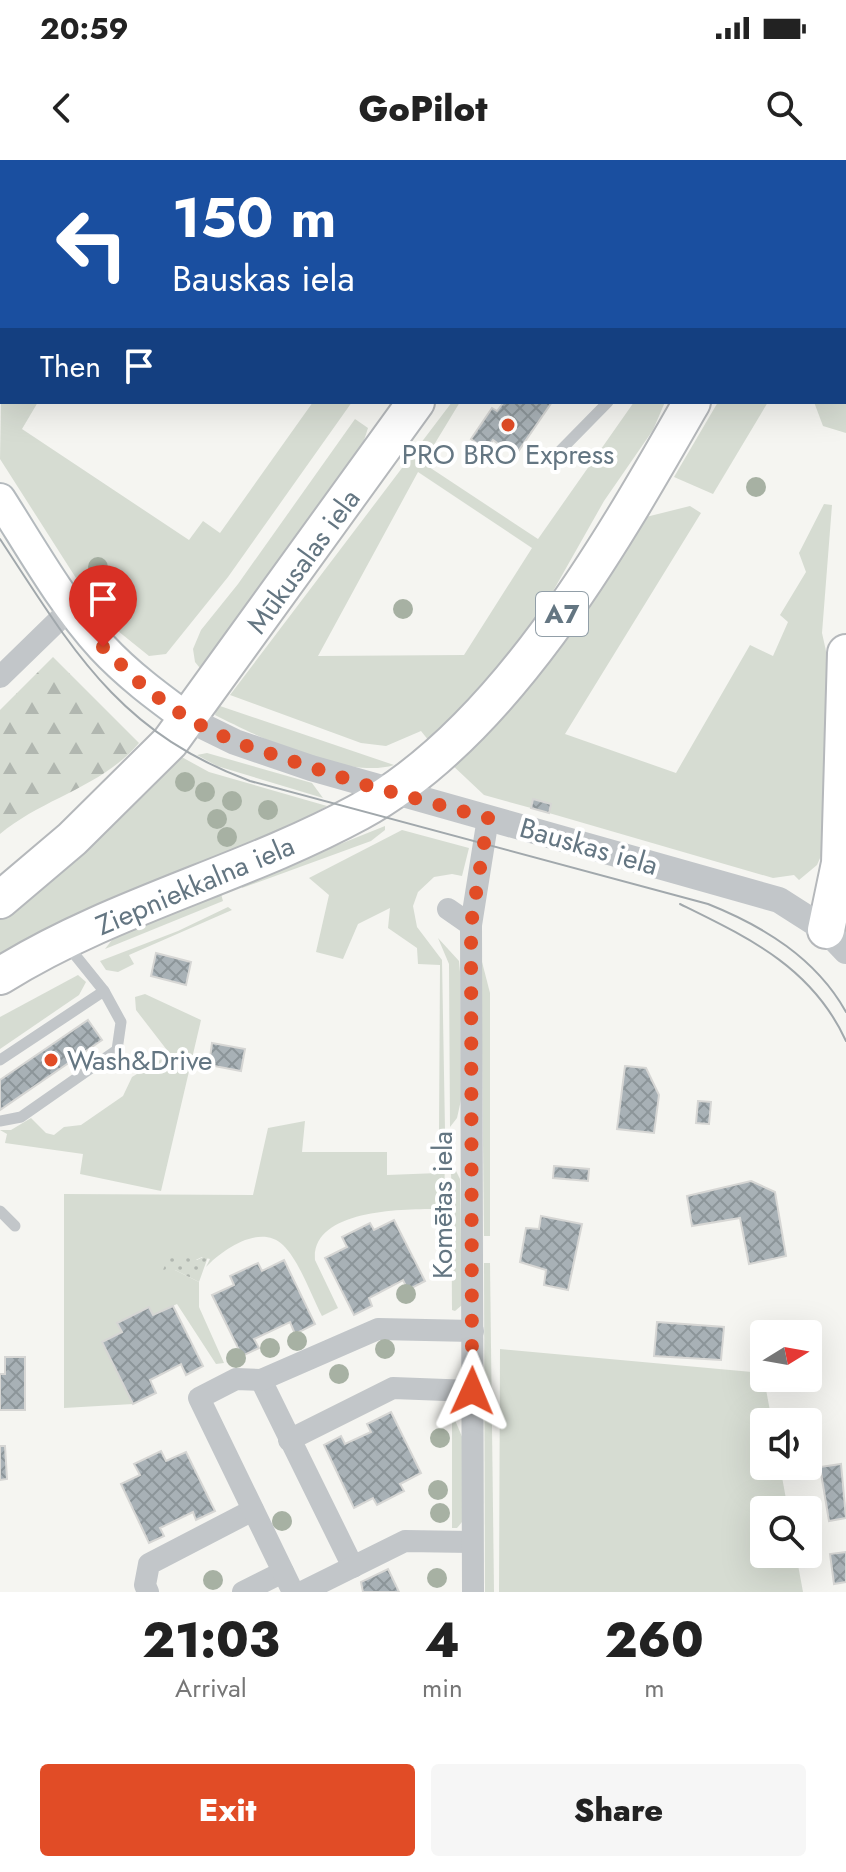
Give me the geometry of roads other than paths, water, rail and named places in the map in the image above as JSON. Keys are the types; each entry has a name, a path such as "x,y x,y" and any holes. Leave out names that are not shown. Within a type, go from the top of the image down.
{"highway":[{"name":"Mūkusalas iela","path":"188,719 415,404"},
{"name":"A7","path":"388,792 452,740 514,675 567,608 614,537 677,418"},
{"path":"841,945 840,863 846,653"},
{"path":"0,900 72,839 170,742 188,719"},
{"name":"Ziepniekkalna iela","path":"0,976 64,942 294,844 361,811 388,792"}],"main road":[{"name":"Bauskas iela","path":"0,499 71,608 103,647 145,688 188,719"}],"street":[{"path":"0,677 71,608"},
{"name":"Bauskas iela","path":"188,719 235,742 388,792 779,900 841,945"},
{"name":"Komētas iela","path":"473,1592 471,925 488,818"},
{"path":"448,909 471,925"},
{"path":"243,1592 288,1582 199,1398 236,1379 261,1380 378,1329 473,1331"},
{"path":"261,1380 353,1567"},
{"path":"289,1440 393,1388 472,1391"},
{"path":"148,1592 145,1585 149,1564 253,1510"},
{"path":"302,1592 405,1541 471,1542"}],"lane":[{"path":"552,459 606,404"},
{"path":"0,1121 21,1117 117,1050 122,1036 121,1022 104,991 64,942"},
{"path":"0,1060 104,991"},
{"path":"0,1211 15,1226"}],"tram line":[{"path":"0,539 51,617 103,683 132,712 204,761 250,781 708,904 768,934 804,960 820,975 846,1012"},
{"path":"680,904 754,943 797,974 832,1015 846,1041"}],"place":[{"name":"PRO BRO Express","path":"508,425"},
{"name":"Wash&Drive","path":"51,1060"}]}
